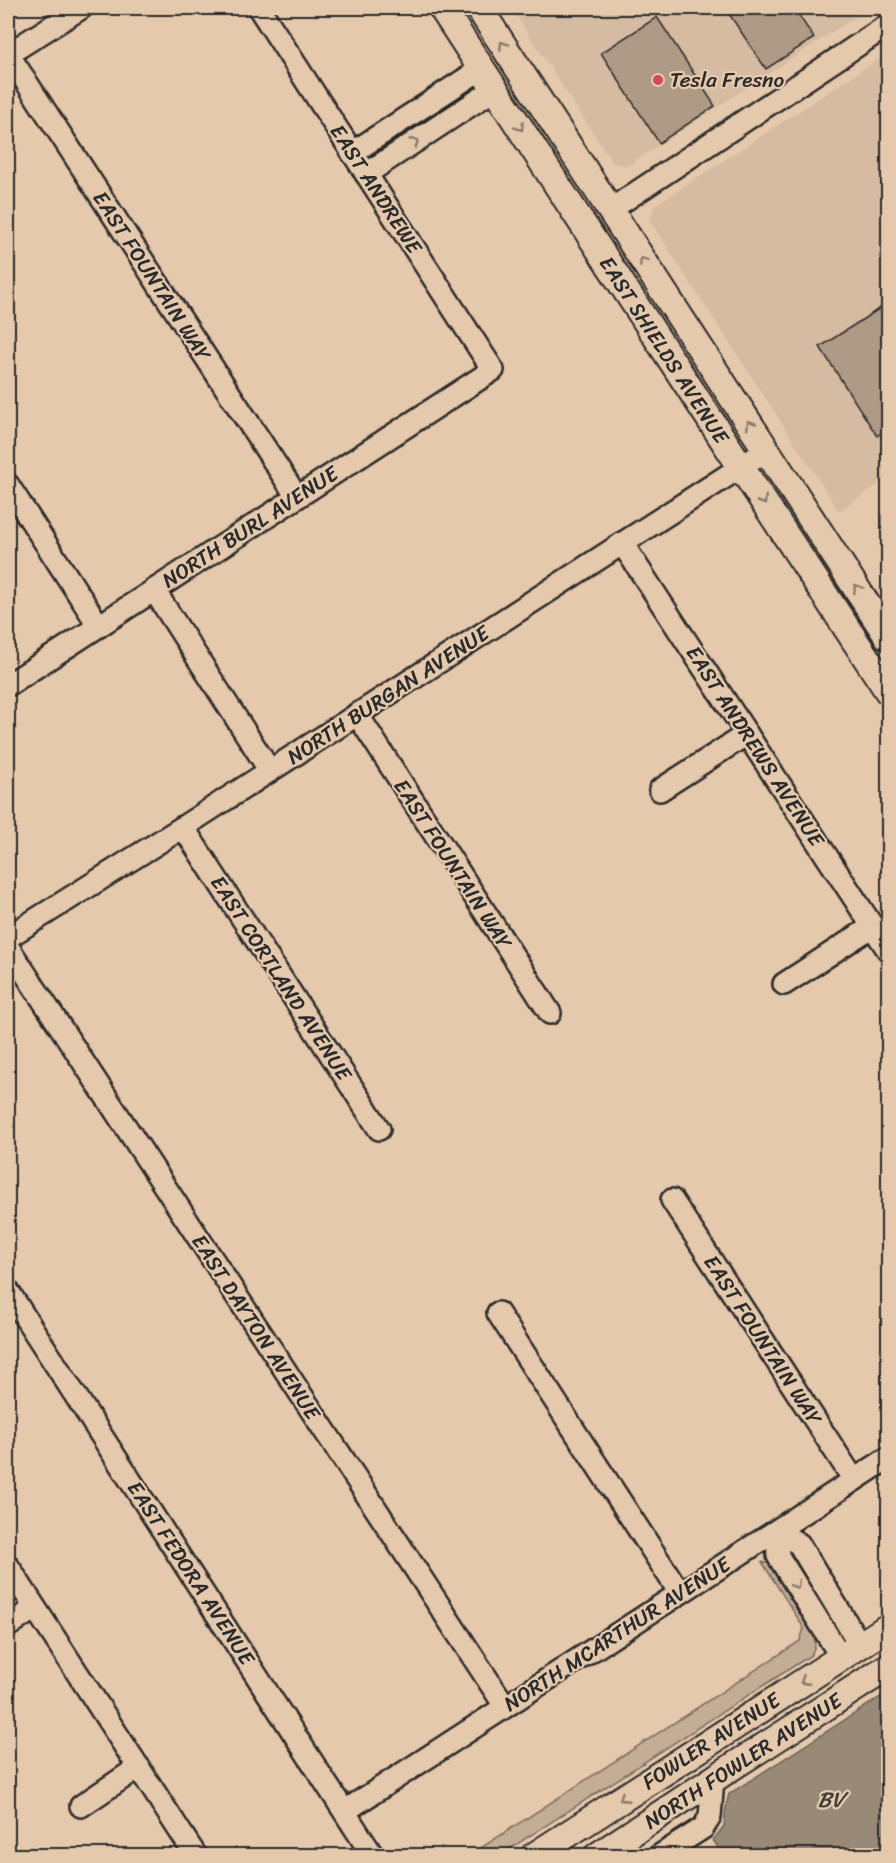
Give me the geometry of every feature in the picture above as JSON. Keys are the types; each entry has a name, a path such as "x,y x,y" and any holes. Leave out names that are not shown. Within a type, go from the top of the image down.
{"main road":[{"name":"EAST SHIELDS AVENUE","path":"442,8 886,686"},
{"name":"EAST SHIELDS AVENUE","path":"479,8 888,637"},
{"name":"FOWLER AVENUE","path":"534,1856 888,1627"},
{"path":"735,1765 736,1754 742,1746 849,1674 862,1659 862,1651 850,1651"},
{"name":"NORTH FOWLER AVENUE","path":"597,1856 888,1667"}],"street":[{"path":"8,54 81,8"},
{"name":"EAST ANDREWE","path":"259,8 493,370"},
{"path":"610,210 888,25"},
{"name":"EAST FOUNTAIN WAY","path":"8,54 297,497"},
{"path":"352,153 488,79"},
{"path":"366,174 488,79"},
{"name":"NORTH BURL AVENUE","path":"8,685 493,370"},
{"name":"NORTH BURGAN AVENUE","path":"8,937 183,827 767,450"},
{"path":"8,485 99,626"},
{"name":"EAST ANDREWS AVENUE","path":"622,543 888,950"},
{"path":"154,590 270,771"},
{"name":"EAST FOUNTAIN WAY","path":"357,714 550,1013"},
{"path":"660,790 747,734"},
{"name":"EAST CORTLAND AVENUE","path":"183,827 380,1129"},
{"path":"784,984 873,926"},
{"name":"EAST DAYTON AVENUE","path":"8,947 506,1706"},
{"name":"EAST FOUNTAIN WAY","path":"672,1200 854,1480"},
{"name":"EAST FEDORA AVENUE","path":"8,1291 373,1856"},
{"path":"498,1313 680,1593"},
{"name":"NORTH MCARTHUR AVENUE","path":"345,1811 888,1458"},
{"path":"777,1531 799,1544 850,1651"},
{"path":"8,1566 196,1856"},
{"path":"8,1626 35,1608"},
{"path":"81,1806 139,1767"},
{"path":"660,1856 703,1828 710,1817 713,1779"}],"shaded area":[{"path":"511,8 869,8 627,166 612,162"},
{"path":"888,53 888,478 839,511 650,221 654,206"},
{"path":"762,1562 770,1564 814,1634 815,1646 811,1655 500,1855 470,1855 800,1641 804,1628"}],"water":[{"name":"BV","path":"888,1692 888,1855 723,1855 713,1840 724,1826 729,1794"}],"building":[{"path":"725,8 794,8 814,38 766,69"},
{"name":"Tesla Fresno","path":"657,17 715,106 659,143 601,53"},
{"path":"888,303 888,428 877,436 820,347"}],"place":[{"name":"Tesla Fresno","path":"658,80"}]}
